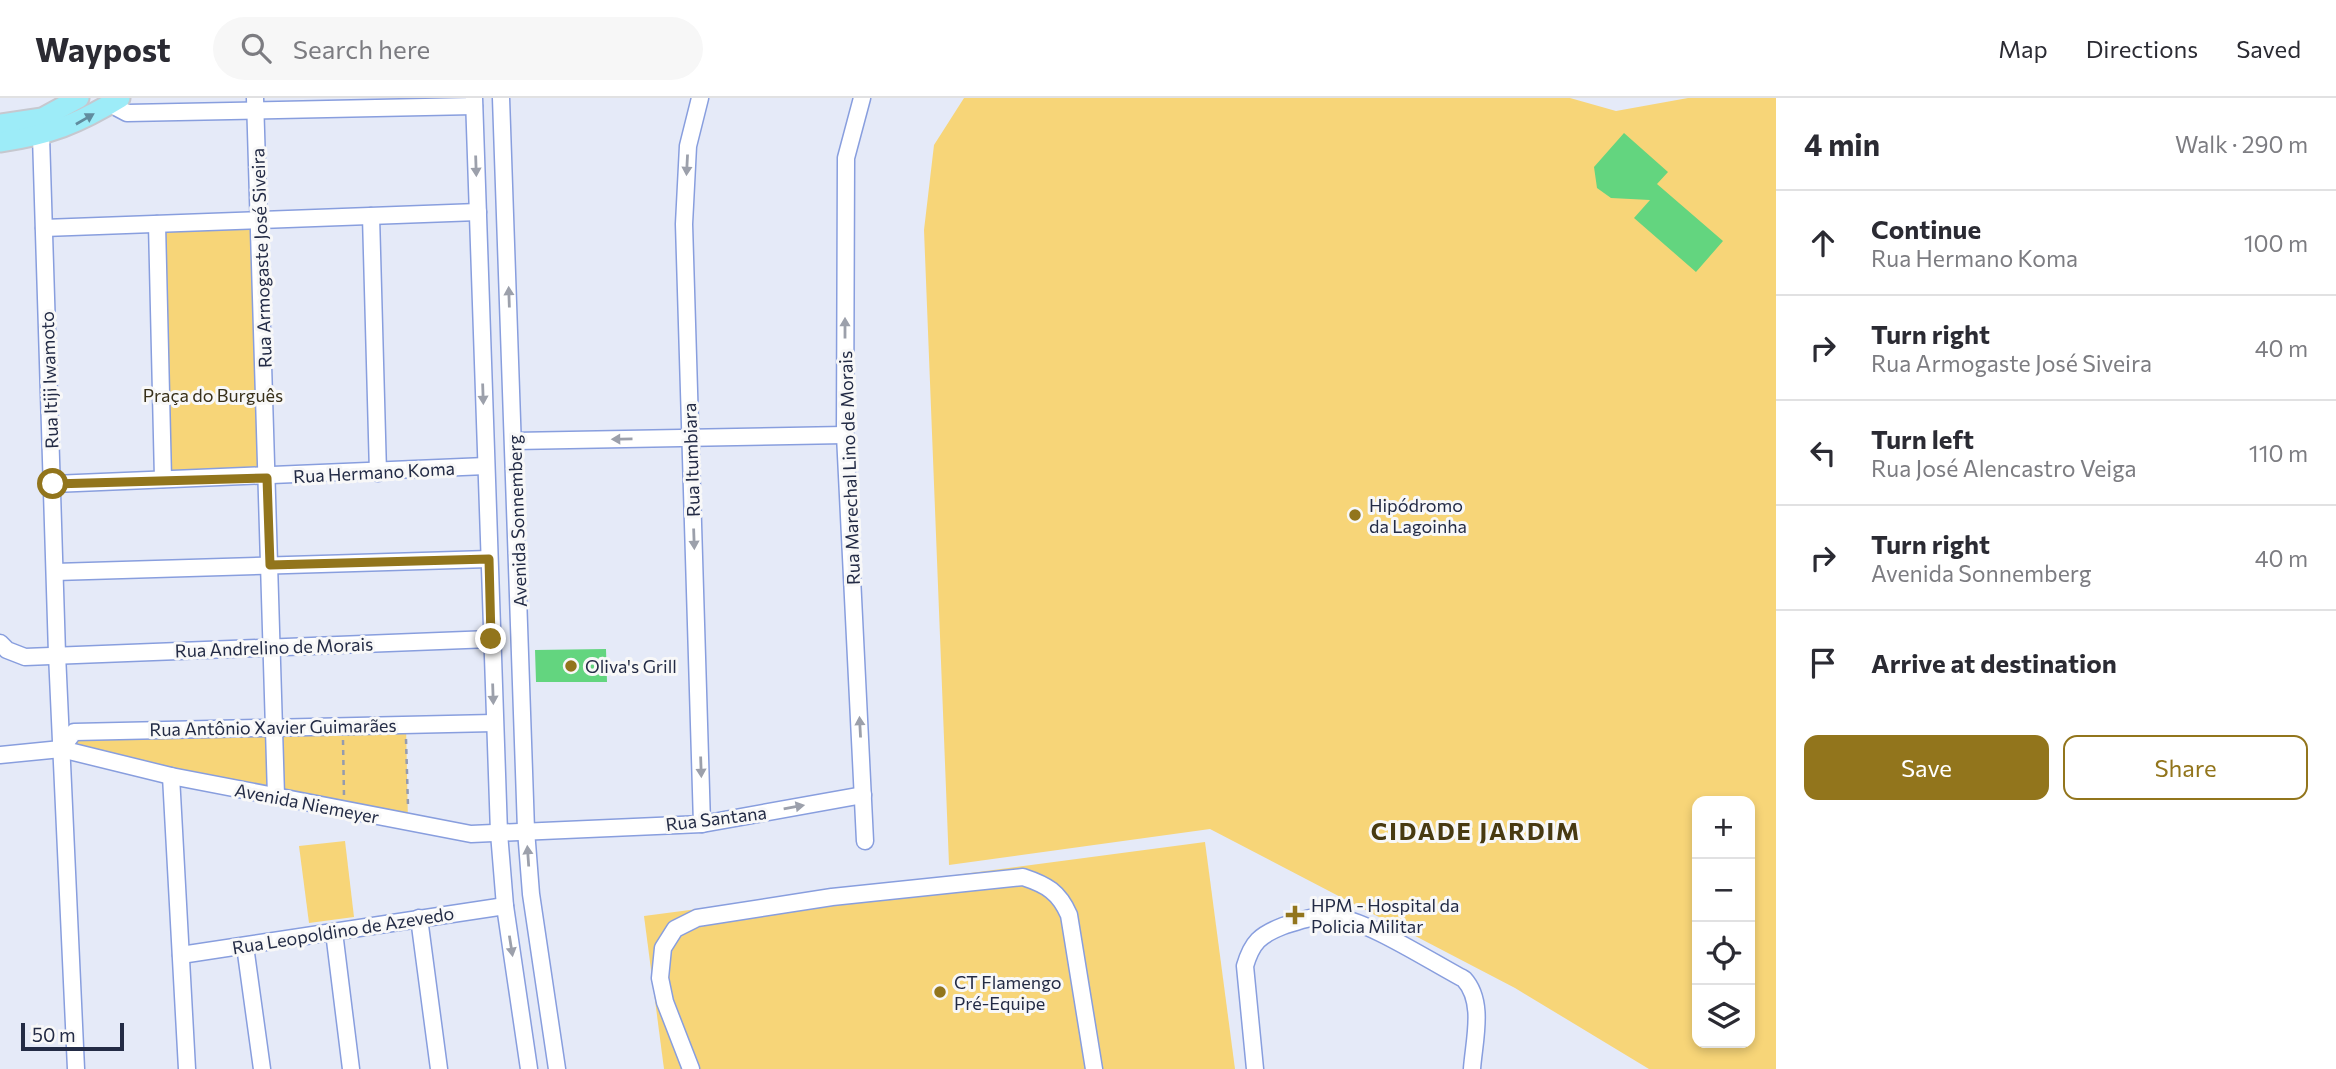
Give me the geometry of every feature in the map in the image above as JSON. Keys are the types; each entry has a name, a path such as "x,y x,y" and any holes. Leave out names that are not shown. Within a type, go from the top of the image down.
{"main road":[{"path":"0,124 42,118 79,98"},
{"path":"0,142 41,136 76,124 115,101"}],"street":[{"name":"Avenida Sonnemberg","path":"501,98 526,830 531,894 557,1069"},
{"name":"Rua Itumbiara","path":"700,98 688,146 684,224 702,824"},
{"name":"Rua Marechal Lino de Morais","path":"862,98 846,158 845,435 865,841"},
{"path":"115,101 127,113 256,104 474,102"},
{"name":"Avenida Sonnemberg","path":"474,102 499,833 505,906 529,1069"},
{"name":"Rua Armogaste José Siveira","path":"256,104 276,796"},
{"name":"Rua Itiji Iwamoto","path":"41,136 57,654 76,1069"},
{"path":"44,228 478,212"},
{"path":"370,216 377,473"},
{"path":"157,224 163,480"},
{"path":"514,441 845,435"},
{"name":"Rua Hermano Koma","path":"53,484 267,478 486,466"},
{"path":"55,572 489,559"},
{"name":"Rua Andrelino de Morais","path":"0,643 7,650 26,657 491,639"},
{"name":"Rua Antônio Xavier Guimarães","path":"61,749 74,732 494,723"},
{"path":"0,755 61,749"},
{"name":"Avenida Niemeyer","path":"61,749 171,776 471,834 526,830"},
{"path":"171,776 187,1069"},
{"name":"Rua Santana","path":"526,830 702,824 863,795"},
{"path":"691,1069 665,1002 660,978 663,948 675,929 696,918 832,897 1023,877 1044,884 1061,897 1069,915 1094,1069"},
{"name":"Rua Leopoldino de Azevedo","path":"181,955 505,906"},
{"path":"1255,1069 1245,966 1250,950 1259,935 1306,918 1331,916 1355,922 1464,979 1474,990 1477,1006 1472,1069"},
{"path":"419,919 439,1069"},
{"path":"334,932 351,1069"},
{"path":"245,946 262,1069"}],"path":[{"path":"406,724 408,823"},
{"path":"343,725 344,810"}],"green space":[{"name":"Hipódromo da Lagoinha","path":"964,98 1570,98 1616,111 1688,98 1776,98 1776,1069 1649,1069 1515,988 1210,829 949,865 924,230 934,145"},
{"name":"Praça do Burguês","path":"260,220 267,478 163,479 157,224"},
{"path":"406,724 408,823 61,749 74,732"},
{"path":"345,841 354,917 309,923 299,846"},
{"name":"CT Flamengo Pré-Equipe","path":"1205,842 1235,1069 664,1069 644,916"}],"building":[{"path":"1624,133 1668,172 1657,184 1723,241 1696,272 1634,218 1650,200 1611,198 1597,188 1594,167"},
{"name":"Oliva's Grill","path":"606,649 607,682 536,682 535,650"}],"place":[{"name":"Hipódromo da Lagoinha","path":"1355,515"},
{"name":"Oliva's Grill","path":"571,666"},
{"name":"HPM - Hospital da Policia Militar","path":"1295,915"},
{"name":"CT Flamengo Pré-Equipe","path":"940,992"}],"district":[{"name":"CIDADE JARDIM","path":"1476,830"}],"route":[{"path":"53,484 267,478 270,565 489,559 491,639"}]}
